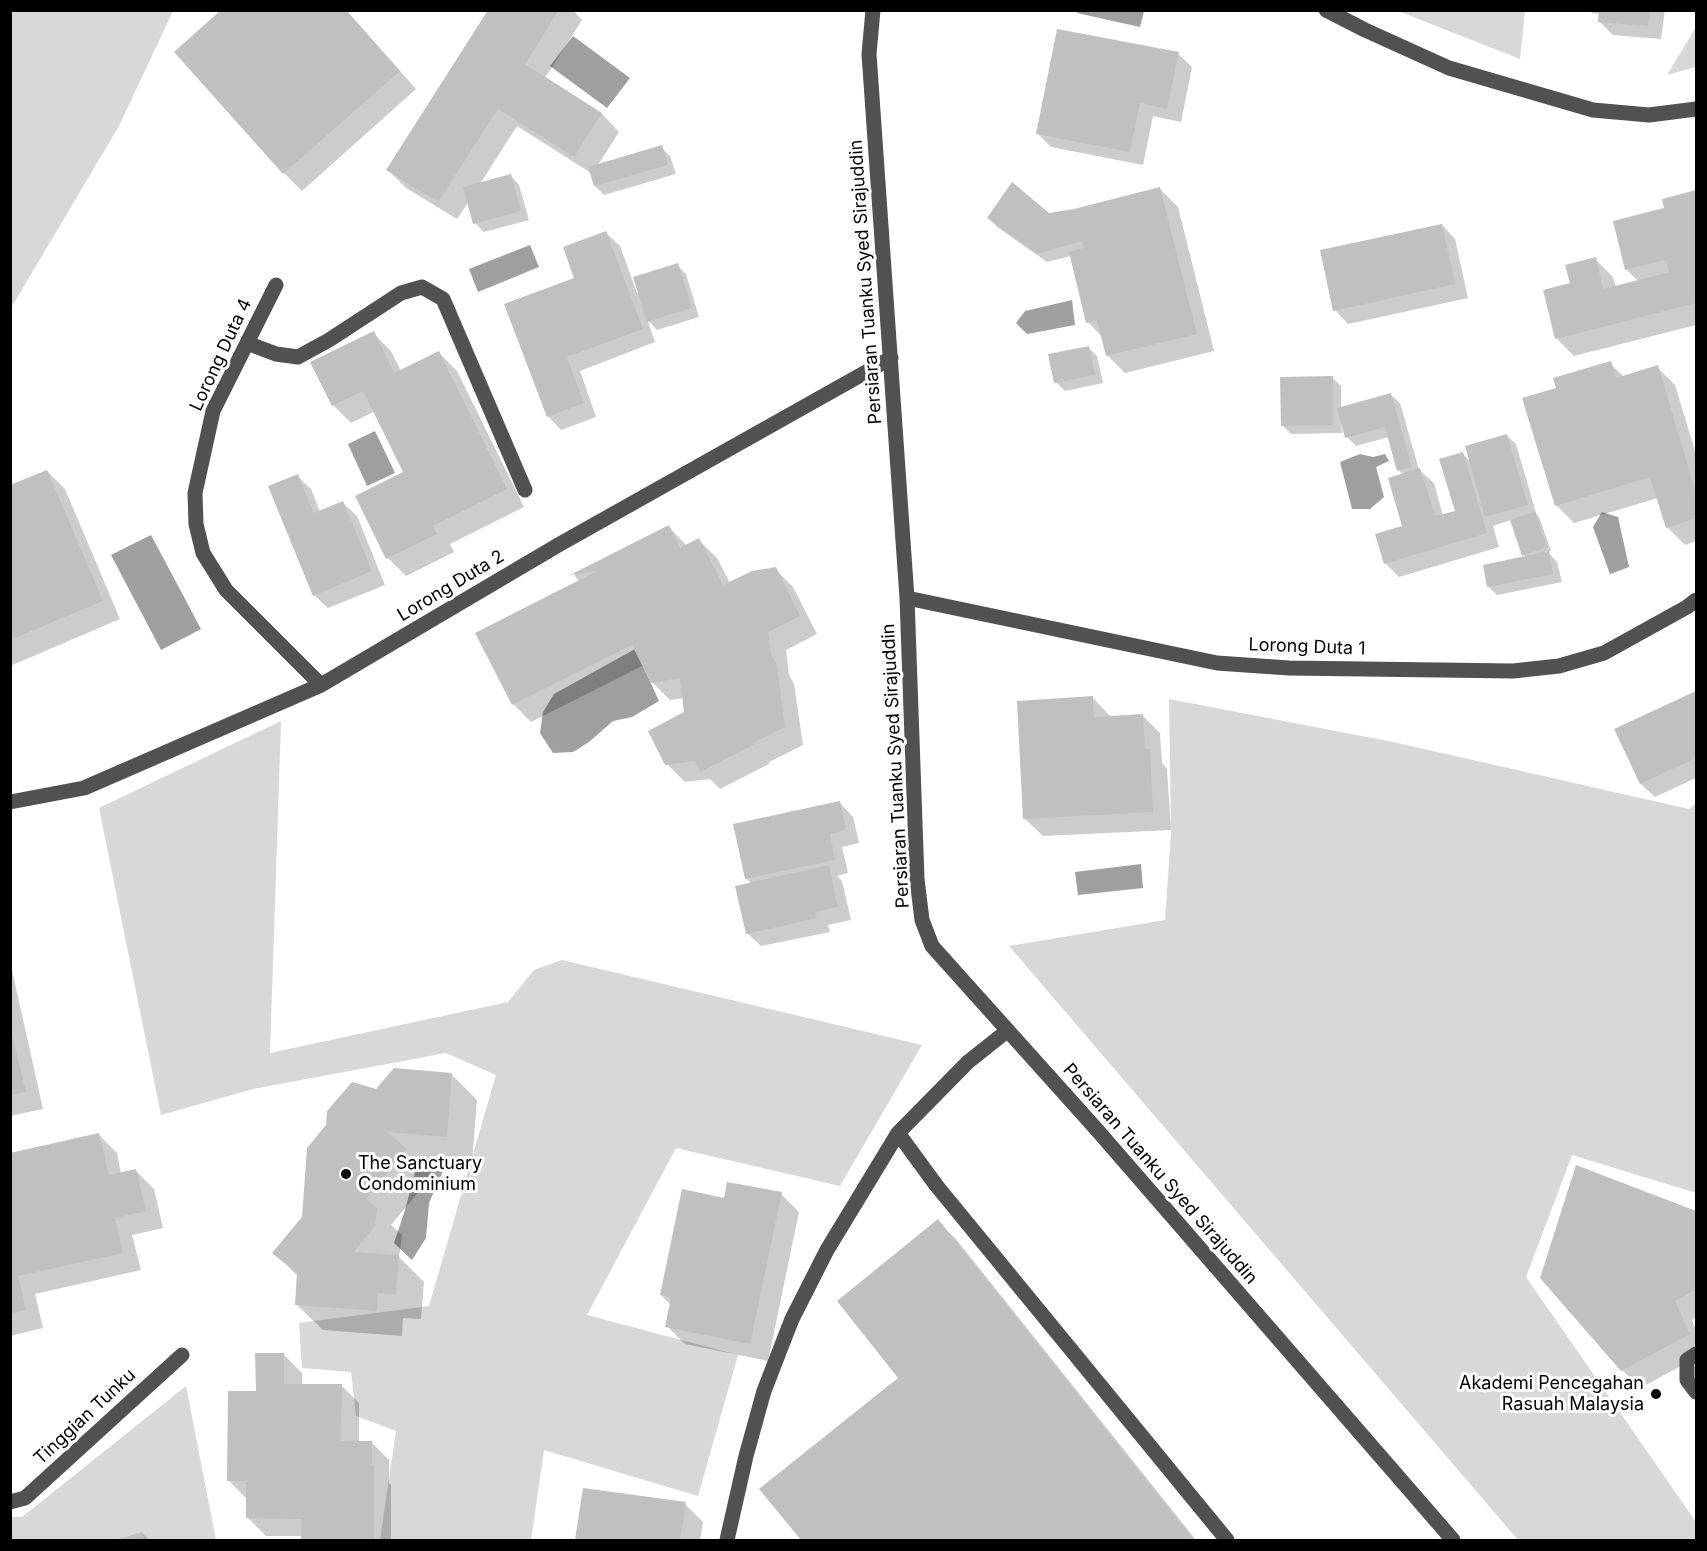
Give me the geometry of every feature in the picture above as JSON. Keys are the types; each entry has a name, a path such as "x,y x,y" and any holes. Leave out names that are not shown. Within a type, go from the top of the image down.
{"street":[{"name":"Persiaran Tuanku Syed Sirajuddin","path":"873,10 869,54 908,597 917,879 922,920 932,946 1098,1131 1453,1540"},
{"path":"1326,10 1449,68 1593,110 1649,115 1696,108"},
{"name":"Lorong Duta 4","path":"276,285 213,411 195,493 196,524 203,553 226,590 321,685"},
{"path":"247,343 276,354 298,357 329,340 401,293 422,287 442,299 525,490"},
{"name":"Lorong Duta 2","path":"10,802 84,788 321,685 560,544 891,358"},
{"name":"Lorong Duta 1","path":"908,597 1217,663 1289,668 1513,671 1559,666 1604,653 1696,600"},
{"path":"727,1540 746,1456 764,1391 792,1319 827,1250 898,1133 968,1062 1007,1030"},
{"path":"898,1133 936,1185 1227,1540"},
{"name":"Tinggian Tunku","path":"10,1502 25,1498 182,1354"},
{"path":"1696,1354 1687,1359 1687,1380 1696,1392"}],"shaded area":[{"path":"11,10 173,11 119,126 11,308"},
{"path":"1078,10 1144,11 1140,27 1077,13"},
{"path":"1398,11 1525,11 1520,59"},
{"path":"1696,27 1696,67 1667,75"},
{"path":"573,36 630,78 607,108 550,66"},
{"path":"530,245 539,267 478,292 469,269"},
{"path":"1072,300 1075,325 1027,334 1016,323 1025,311"},
{"path":"375,431 395,473 367,486 348,444"},
{"path":"1360,454 1373,457 1385,454 1389,461 1376,467 1384,497 1370,509 1352,509 1340,462"},
{"path":"1602,512 1618,517 1629,567 1610,574 1593,527"},
{"path":"151,535 201,629 161,650 111,555"},
{"path":"635,649 659,701 632,717 613,721 589,742 573,752 553,753 540,733 543,712 554,694"},
{"path":"1169,699 1393,742 1689,809 1696,803 1696,1193 1572,1155 1526,1277 1696,1522 1696,1540 1518,1540 1009,946 1165,920 1171,832"},
{"path":"281,721 270,1053 508,1002 534,970 562,960 922,1045 840,1186 676,1148 587,1315 738,1355 698,1496 544,1450 531,1540 380,1540 396,1431 356,1416 351,1372 302,1368 299,1323 429,1306 496,1075 446,1053 253,1089 161,1115 99,808"},
{"path":"1141,864 1143,888 1078,895 1075,872"},
{"path":"437,1157 446,1164 429,1203 426,1238 412,1260 394,1243 417,1165"},
{"path":"186,1386 216,1540 11,1540 10,1517 22,1517"}],"building":[{"path":"221,10 346,10 400,71 283,174 174,52"},
{"path":"488,10 559,10 525,64 602,113 574,157 498,109 438,202 386,170"},
{"path":"1599,10 1650,10 1648,26 1598,22"},
{"path":"1057,29 1179,52 1167,109 1140,103 1130,152 1036,134"},
{"path":"662,145 668,165 594,186 588,167"},
{"path":"511,174 521,211 473,224 463,187"},
{"path":"1012,182 1049,213 1074,209 1160,187 1197,334 1106,356 1097,320 1086,323 1069,252 1083,248 1082,241 1037,254 987,218"},
{"path":"1696,190 1696,303 1555,339 1543,290 1570,283 1565,265 1596,257 1603,289 1669,272 1666,260 1625,270 1613,221 1664,208 1662,199"},
{"path":"1442,224 1455,284 1333,311 1320,250"},
{"path":"606,231 643,329 567,357 584,403 547,417 504,304 574,278 563,247"},
{"path":"678,263 692,308 647,322 633,277"},
{"path":"374,331 394,373 439,351 507,489 433,526 437,534 386,559 355,496 403,472 363,391 332,406 310,362"},
{"path":"1089,346 1095,375 1054,383 1048,354"},
{"path":"1611,361 1616,378 1658,365 1696,493 1696,518 1666,528 1650,477 1555,506 1522,398 1556,388 1553,378"},
{"path":"1333,376 1333,425 1281,426 1280,377"},
{"path":"1391,393 1412,467 1397,471 1385,427 1345,438 1337,408"},
{"path":"1507,434 1528,505 1485,517 1465,446"},
{"path":"1463,452 1487,533 1384,564 1375,534 1402,526 1388,478 1420,468 1435,516 1455,511 1439,459"},
{"path":"47,470 103,601 10,640 10,485"},
{"path":"298,474 314,513 343,501 372,571 313,596 268,486"},
{"path":"1535,511 1547,547 1522,556 1510,520"},
{"path":"669,525 680,548 699,538 723,585 752,571 776,567 800,616 768,632 771,655 777,665 785,727 700,772 695,761 665,765 648,731 684,712 680,678 651,683 632,645 512,705 475,633 597,571 570,575"},
{"path":"1549,551 1553,574 1487,587 1483,565"},
{"path":"1696,691 1696,758 1640,784 1614,729"},
{"path":"1093,696 1094,717 1143,714 1145,749 1150,749 1153,812 1023,819 1017,701"},
{"path":"840,801 846,830 830,834 835,860 745,879 733,824"},
{"path":"829,865 838,907 815,912 817,918 746,934 735,886"},
{"path":"10,1026 26,1092 10,1095"},
{"name":"The Sanctuary Condominium","path":"394,1068 452,1073 447,1137 387,1132 407,1149 366,1199 377,1208 375,1226 354,1252 399,1255 396,1294 378,1293 377,1311 295,1305 297,1273 272,1253 302,1217 307,1148 326,1125 327,1111 352,1082 376,1089"},
{"path":"99,1133 109,1175 136,1169 146,1211 115,1218 123,1253 18,1276 26,1310 10,1314 10,1203 12,1202 10,1153"},
{"name":"Akademi Pencegahan Rasuah Malaysia","path":"1576,1165 1696,1211 1696,1290 1675,1301 1690,1334 1621,1371 1540,1278"},
{"path":"727,1182 782,1192 750,1344 665,1327 671,1297 660,1295 682,1189 724,1198"},
{"path":"938,1219 1194,1540 801,1540 759,1489 898,1378 837,1301"},
{"path":"255,1353 284,1353 284,1384 342,1384 341,1441 372,1441 374,1540 301,1540 302,1519 246,1518 246,1481 227,1481 228,1391 256,1391"},
{"path":"583,1488 686,1502 680,1540 575,1540"},
{"path":"142,1532 145,1540 115,1540"}],"place":[{"name":"The Sanctuary Condominium","path":"346,1174"},
{"name":"Akademi Pencegahan Rasuah Malaysia","path":"1656,1394"}]}
